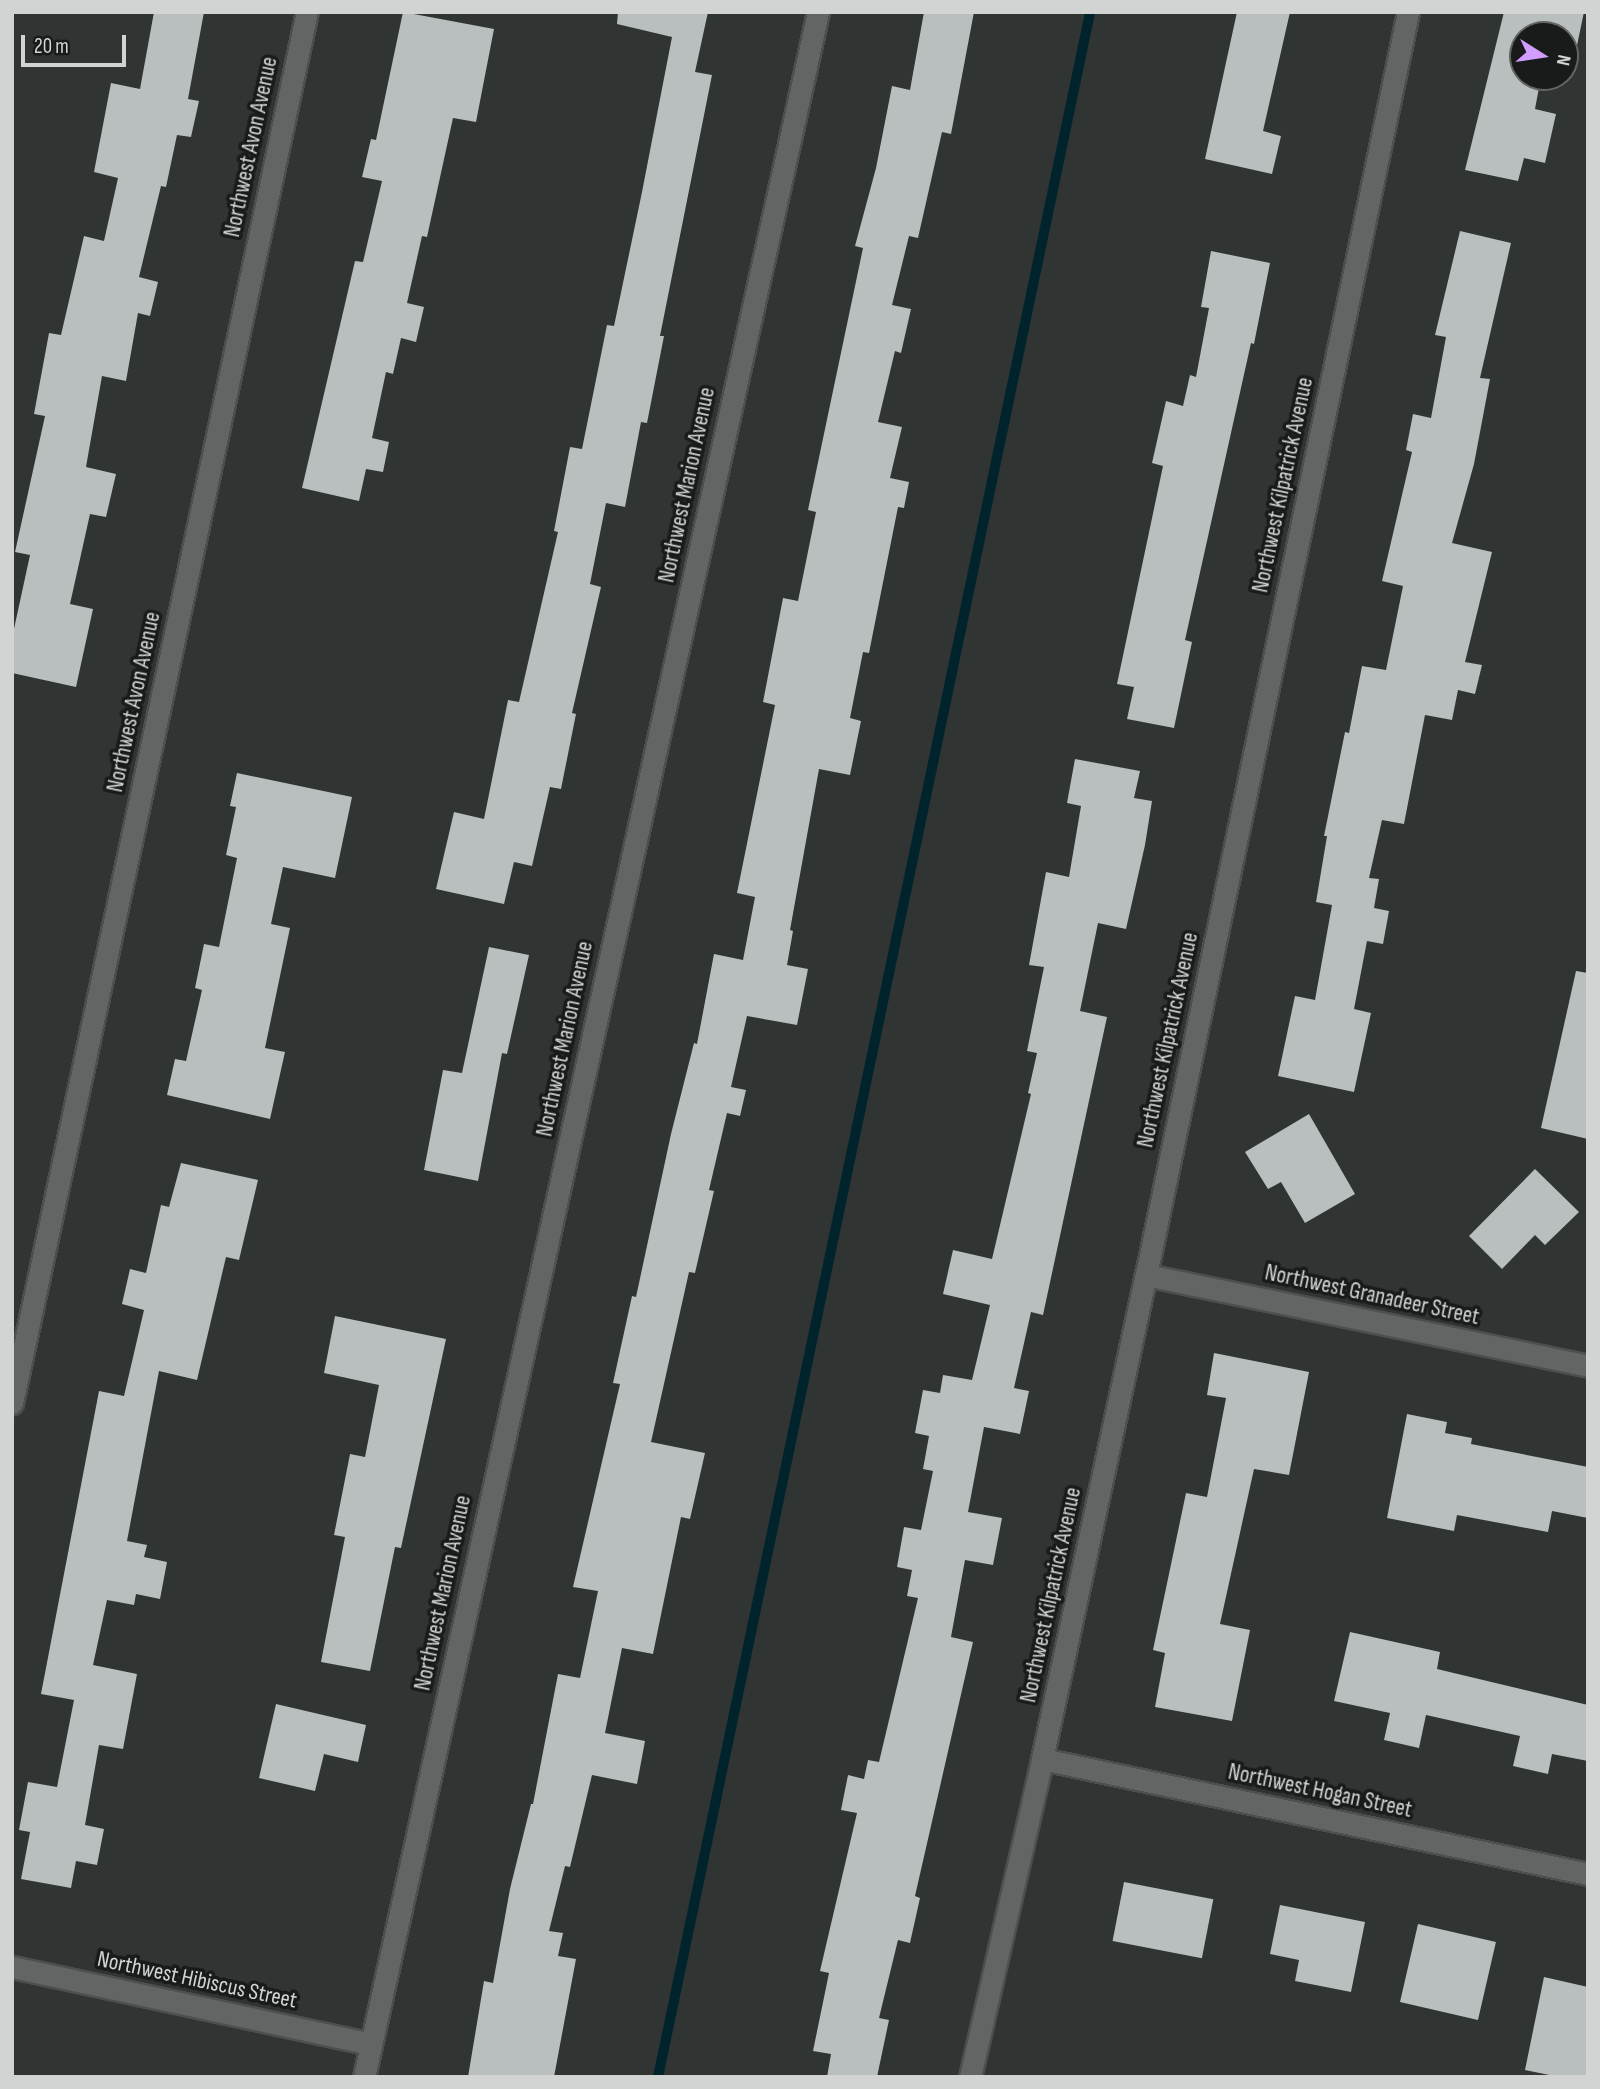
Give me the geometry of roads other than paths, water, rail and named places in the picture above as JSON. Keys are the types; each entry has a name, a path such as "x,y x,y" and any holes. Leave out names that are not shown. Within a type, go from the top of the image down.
{"street":[{"name":"Northwest Avon Avenue","path":"12,1403 307,12"},
{"name":"Northwest Marion Avenue","path":"364,2077 818,12"},
{"name":"Northwest Kilpatrick Avenue","path":"970,2077 1042,1759 1146,1275 1408,12"},
{"name":"Northwest Granadeer Street","path":"1146,1275 1588,1366"},
{"name":"Northwest Hogan Street","path":"1042,1759 1588,1874"},
{"name":"Northwest Hibiscus Street","path":"12,1967 371,2044"}],"waterway":[{"path":"658,2077 1090,12"}]}
